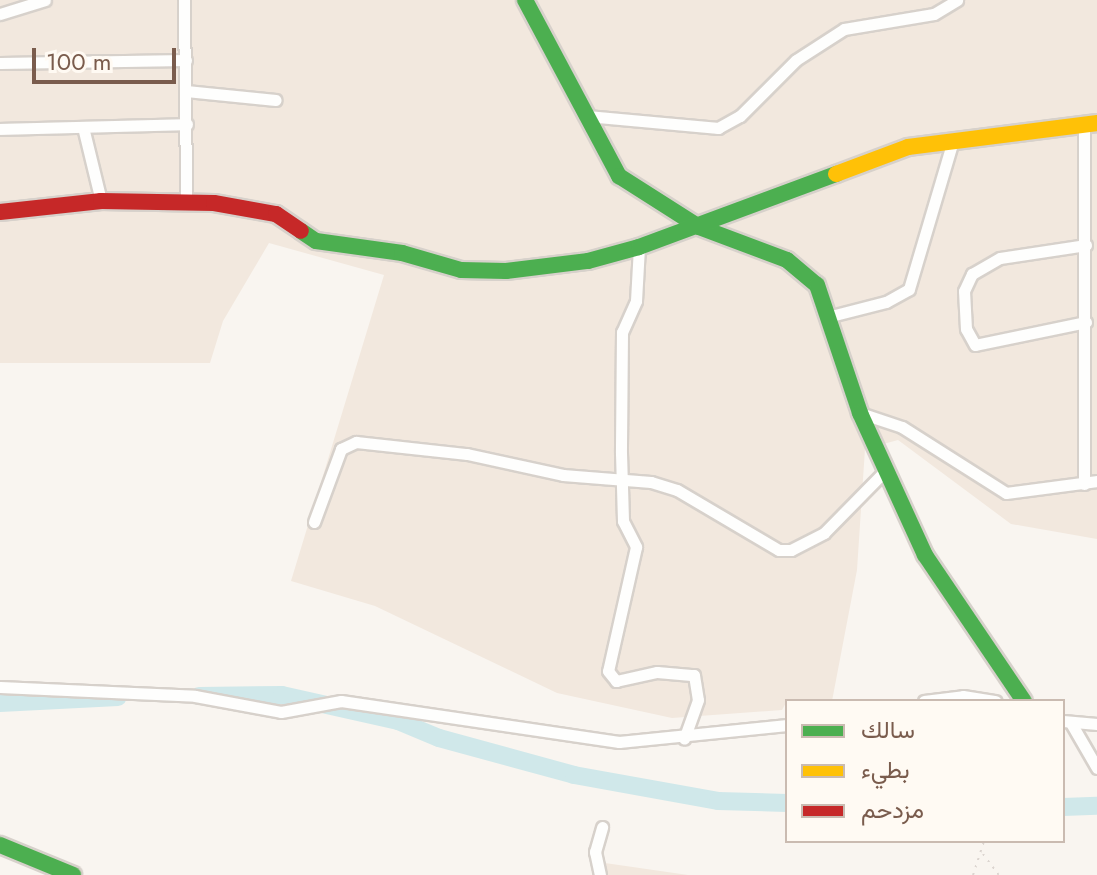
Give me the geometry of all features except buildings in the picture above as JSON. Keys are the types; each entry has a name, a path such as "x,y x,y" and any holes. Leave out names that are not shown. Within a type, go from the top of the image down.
{"street":[{"path":"0,14 45,0"},
{"path":"184,0 186,200"},
{"path":"525,0 619,176 699,227 806,272 817,285 860,413 937,576 1023,699"},
{"path":"587,116 718,128 732,123 796,60 844,29 934,14 957,0"},
{"path":"0,63 186,60"},
{"path":"186,91 276,100"},
{"path":"0,129 187,124"},
{"path":"0,212 101,201 186,200 276,214 308,239 402,253 461,270 574,263 639,247 699,227 839,170 908,147 1090,124 1086,322 1092,391 1084,484"},
{"path":"83,127 101,201"},
{"path":"827,317 886,302 909,289 953,140"},
{"path":"1086,245 1000,258 972,274 964,291 971,344 1086,322"},
{"path":"639,247 636,301 622,332 623,521 636,547 608,671 616,681 657,672 694,675 698,700 684,739"},
{"path":"860,413 902,427 1006,493 1097,481"},
{"path":"314,522 341,449 356,442 467,454 563,475 625,480 677,490 779,550 824,533 886,470"},
{"path":"0,687 195,696 281,712 341,701 619,742 684,739 785,725"},
{"path":"940,699 963,696 983,699"},
{"path":"1067,722 1097,724"},
{"path":"1067,722 1097,768"},
{"path":"600,875 595,852 602,827"},
{"path":"0,845 73,875"}],"path":[{"path":"973,875 983,854 984,843"},
{"path":"983,854 999,875"}],"shaded area":[{"path":"0,0 1097,0 1097,539 1011,524 898,440 865,449 857,570 832,699 785,699 782,710 672,718 557,693 375,606 291,581 384,275 269,243 223,321 210,363 0,363"},
{"path":"605,863 688,875 603,875"}],"waterway":[{"path":"199,696 282,695 398,721 439,738 574,775 718,801 785,803"},
{"path":"0,703 118,697"},
{"path":"1065,807 1097,806"}],"traffic: fast":[{"path":"525,0 619,176 699,227 787,260 817,285 860,413 925,555 1023,699"},
{"path":"301,231 316,241 402,253 461,270 506,271 588,261 639,247 836,174"},
{"path":"0,845 73,875"}],"traffic: slow":[{"path":"836,174 908,147 1097,123"}],"traffic: jam":[{"path":"0,212 101,201 214,203 276,214 301,231"}]}
